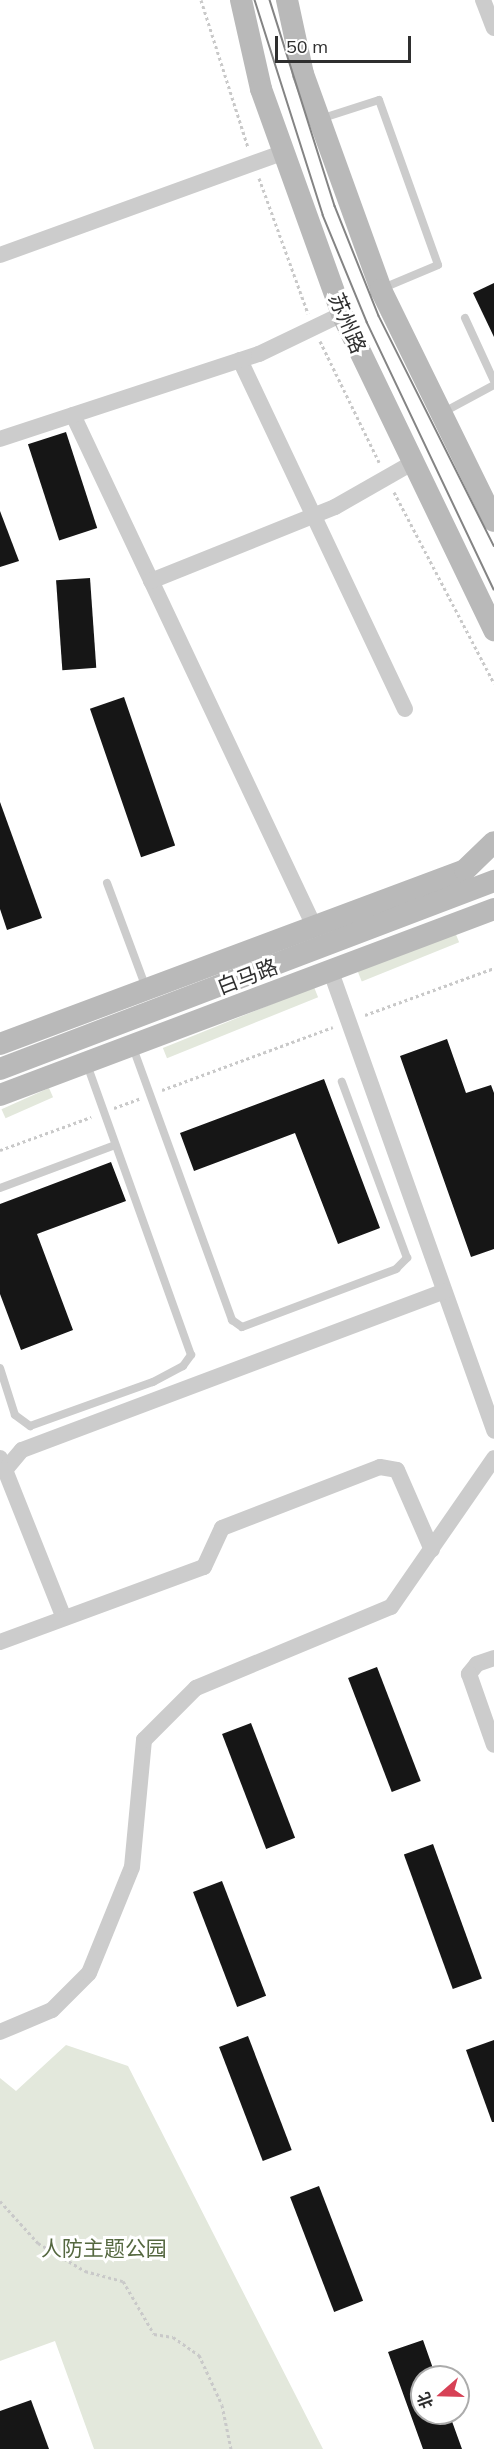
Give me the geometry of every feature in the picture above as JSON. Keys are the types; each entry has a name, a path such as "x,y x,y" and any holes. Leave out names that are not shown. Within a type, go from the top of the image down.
{"street":[{"name":"苏州路","path":"242,0 261,89 342,314 494,630"},
{"name":"苏州路","path":"287,0 320,120 381,290 493,518"},
{"path":"483,0 494,28"},
{"path":"0,255 284,152"},
{"path":"0,439 240,360 342,314"},
{"path":"240,360 405,709"},
{"path":"73,415 314,926"},
{"path":"151,581 313,517 387,481 412,463"},
{"path":"0,1044 465,870 494,842"},
{"path":"441,903 494,871"},
{"name":"白马路","path":"0,1069 494,881"},
{"name":"白马路","path":"0,1095 494,909"},
{"path":"471,918 494,918"},
{"path":"331,972 494,1431"},
{"path":"64,1618 2,1469 22,1450 444,1291"},
{"path":"0,2032 52,2010 89,1973 132,1867 144,1740 196,1688 391,1607 494,1458"},
{"path":"0,1642 204,1567 222,1528 380,1467 397,1470 432,1550"},
{"path":"494,1658 477,1664 469,1674 494,1745"}],"lane":[{"path":"320,120 379,100 438,266 381,290"},
{"path":"441,413 494,383 465,318"},
{"path":"107,883 154,1011"},
{"path":"132,1045 232,1320 242,1327 396,1269 407,1258 342,1082"},
{"path":"0,1368 15,1416 30,1426 153,1382 183,1366 190,1355 86,1062"},
{"path":"0,1188 115,1145"}],"path":[{"path":"0,1150 494,968"},
{"path":"0,2201 38,2243 85,2271 123,2281 154,2334 173,2337 199,2355 222,2405 231,2449"}],"green space":[{"path":"455,932 459,942 362,982 358,971"},
{"path":"314,987 318,997 167,1058 163,1048"},
{"path":"49,1088 53,1097 6,1118 1,1109"},
{"name":"人防主题公园","path":"66,2045 128,2066 323,2449 94,2449 55,2341 0,2361 0,2078 16,2091"}],"building":[{"path":"494,283 494,337 473,293"},
{"path":"66,432 97,528 59,540 28,444"},
{"path":"0,511 19,561 0,567"},
{"path":"90,578 96,668 62,670 56,580"},
{"path":"124,697 175,845 141,857 90,709"},
{"path":"0,802 42,918 7,930 0,909"},
{"path":"447,1039 466,1093 491,1085 494,1093 494,1249 471,1257 400,1056"},
{"path":"324,1079 380,1228 338,1244 295,1133 194,1171 180,1133"},
{"path":"111,1162 126,1201 37,1234 73,1330 21,1350 0,1294 0,1204"},
{"path":"377,1667 421,1781 392,1792 348,1678"},
{"path":"251,1723 295,1838 266,1849 222,1734"},
{"path":"433,1844 482,1978 453,1989 404,1855"},
{"path":"222,1881 266,1996 237,2007 193,1892"},
{"path":"248,2036 292,2150 263,2161 219,2047"},
{"path":"494,2040 494,2122 492,2122 466,2050"},
{"path":"319,2186 363,2301 334,2312 290,2197"},
{"path":"423,2340 432,2365 410,2365 410,2413 388,2352"},
{"path":"31,2400 49,2449 0,2449 0,2411"},
{"path":"414,2425 453,2425 462,2449 423,2449"}],"tram line":[{"path":"255,0 323,215 367,322 494,589"},
{"path":"270,0 335,206 379,316 494,546"}]}
